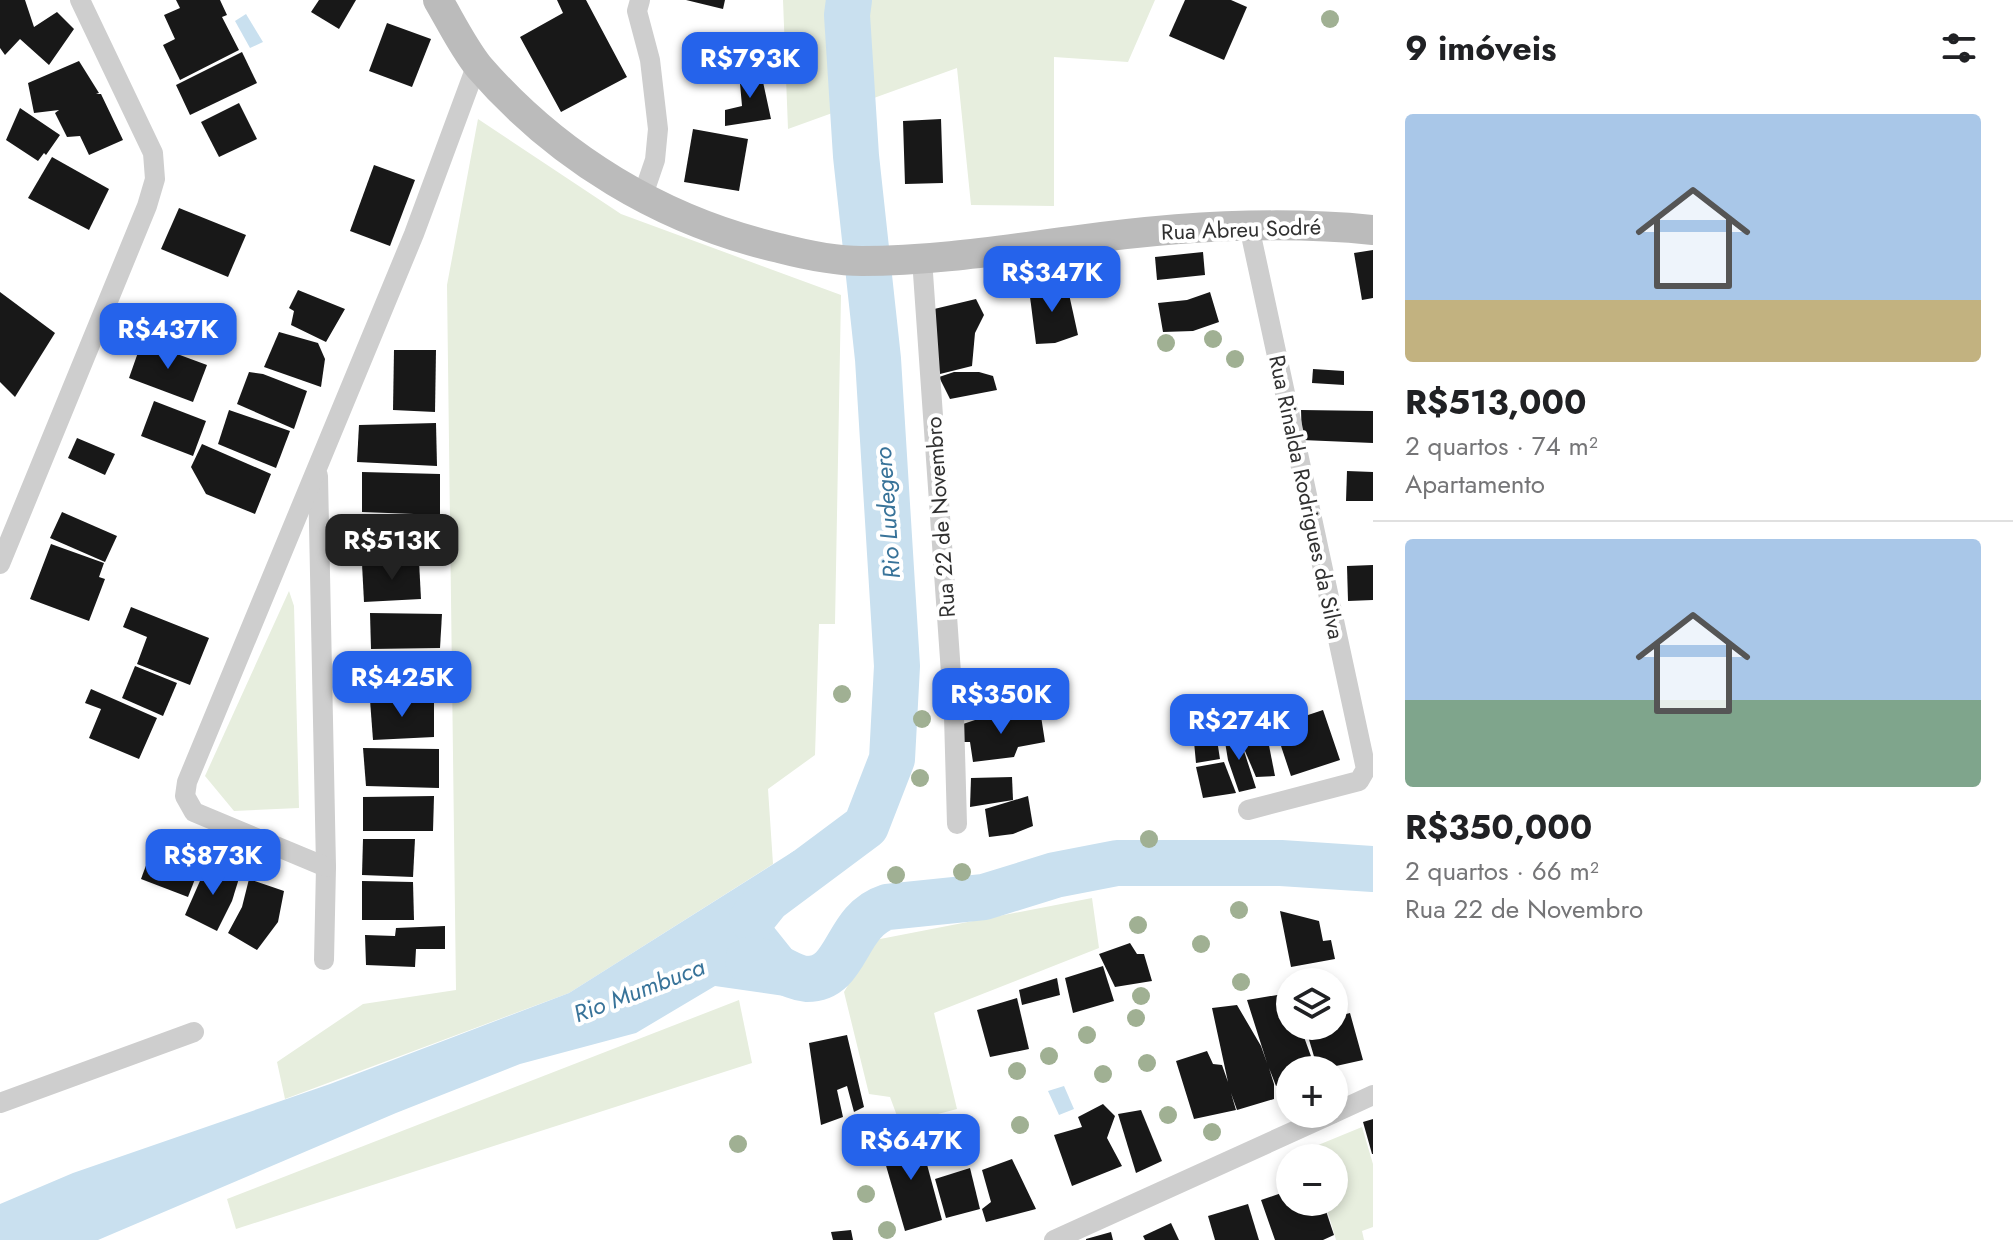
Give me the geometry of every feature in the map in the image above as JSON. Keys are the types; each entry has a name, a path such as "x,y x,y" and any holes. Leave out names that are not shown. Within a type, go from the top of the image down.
{"main road":[{"name":"Rua Abreu Sodré","path":"438,0 477,64 521,112 575,156 642,198 692,221 749,241 810,256 859,261 922,259 1136,234 1249,226 1331,226 1373,230"}],"street":[{"path":"0,564 147,206 155,179 153,153 80,0"},
{"path":"636,4 650,60 658,129 655,160 642,198"},
{"path":"326,867 194,812 185,796 187,782 414,234 477,64"},
{"name":"Rua Rinalda Rodrigues da Silva","path":"1248,810 1359,781 1366,769 1249,226"},
{"name":"Rua 22 de Novembro","path":"922,259 954,716 957,824"},
{"path":"318,468 326,867 324,960"},
{"path":"0,1103 194,1032"},
{"path":"1348,1107 1373,1095"},
{"path":"1054,1240 1302,1128"}],"green space":[{"path":"783,0 1155,0 1128,62 1054,57 1054,206 971,205 957,68 788,129"},
{"path":"478,119 621,214 841,295 835,624 819,624 815,755 768,789 773,864 569,993 285,1099 277,1062 363,1004 456,990 447,285"},
{"path":"289,591 294,606 299,808 234,811 205,776"},
{"path":"1092,898 1099,948 934,1013 957,1109 900,1124 890,1097 869,1094 844,992 875,940"},
{"path":"739,1000 752,1063 236,1229 227,1199"},
{"path":"1362,1127 1373,1164 1373,1227 1362,1231 1364,1240 1336,1240 1329,1216 1348,1216 1348,1144 1321,1144"}],"water":[{"path":"246,14 263,42 250,48 235,21"},
{"path":"794,851 800,888 773,926 801,961 812,1000 715,986 636,1033 520,1064 396,1113 98,1240 0,1240 0,1204 73,1173 330,1084 569,993"},
{"path":"1064,1086 1074,1109 1059,1115 1048,1091"}],"building":[{"path":"0,0 25,0 34,27 57,12 74,29 49,65 20,39 5,55 0,48"},
{"path":"176,0 220,0 227,15 222,17 239,50 180,80 163,45 175,39 164,15 180,8"},
{"path":"319,0 356,0 339,29 311,12"},
{"path":"557,0 586,0 627,77 561,112 520,37 563,13"},
{"path":"686,0 725,0 723,9"},
{"path":"1185,0 1231,0 1247,7 1224,60 1169,36"},
{"path":"387,23 431,39 412,87 369,71"},
{"path":"242,52 257,83 190,115 176,85"},
{"path":"79,61 99,93 96,94 101,94 123,140 89,155 80,136 67,137 55,113 59,110 34,113 28,83"},
{"path":"760,68 771,119 725,126 725,110 742,106 739,72"},
{"path":"239,103 257,139 219,157 201,122"},
{"path":"20,108 60,135 38,161 6,140"},
{"path":"941,119 943,183 905,184 903,121"},
{"path":"693,129 748,139 739,191 684,182"},
{"path":"52,157 109,189 89,230 28,198"},
{"path":"374,165 415,180 390,246 350,231"},
{"path":"179,208 246,235 228,277 161,249"},
{"path":"1373,250 1373,298 1362,300 1354,253"},
{"path":"1203,252 1205,275 1157,280 1155,257"},
{"path":"1067,285 1078,335 1055,343 1036,344 1029,289"},
{"path":"298,290 345,309 326,342 291,325 294,311 289,308"},
{"path":"0,292 55,333 15,397 0,382"},
{"path":"1210,292 1219,322 1193,331 1163,332 1158,303 1187,300"},
{"path":"976,299 984,315 975,333 972,366 940,374 930,310"},
{"path":"279,332 318,343 325,359 321,387 264,367"},
{"path":"142,341 207,365 193,402 129,378"},
{"path":"394,350 436,350 435,412 393,410"},
{"path":"1313,369 1344,371 1344,385 1312,383"},
{"path":"249,372 263,374 307,391 294,429 237,404"},
{"path":"954,372 979,372 993,376 997,390 950,399 939,377"},
{"path":"154,401 206,421 193,456 141,436"},
{"path":"229,410 290,431 276,468 218,444"},
{"path":"1301,410 1373,411 1373,443 1302,440"},
{"path":"436,423 437,466 357,462 359,425"},
{"path":"77,438 115,454 105,475 68,458"},
{"path":"202,444 271,474 255,514 206,494 191,467"},
{"path":"1347,471 1373,472 1373,501 1346,501"},
{"path":"362,472 440,474 440,515 362,512"},
{"path":"62,512 117,536 105,562 50,538"},
{"path":"361,521 404,527 405,555 362,558"},
{"path":"51,544 104,563 99,577 105,579 89,621 30,599"},
{"path":"419,561 421,599 364,602 362,564"},
{"path":"1373,565 1373,600 1348,601 1347,566"},
{"path":"131,607 209,638 190,685 137,664 147,637 123,627"},
{"path":"370,613 442,614 440,648 371,649"},
{"path":"371,657 436,657 436,693 372,694"},
{"path":"135,666 177,683 163,716 122,698"},
{"path":"91,689 157,718 139,759 89,738 101,709 85,703"},
{"path":"370,700 434,700 434,737 373,740"},
{"path":"1323,710 1340,760 1291,776 1281,746 1303,739 1296,719"},
{"path":"1041,716 1045,742 1018,747 1014,757 973,762 970,742 958,742 957,726 981,718"},
{"path":"1266,730 1275,776 1256,777 1245,751 1244,735"},
{"path":"1242,731 1244,751 1256,788 1239,792 1224,736"},
{"path":"1217,740 1220,759 1196,763 1194,742"},
{"path":"363,748 439,749 439,788 366,786"},
{"path":"1224,762 1236,793 1203,798 1196,767"},
{"path":"1012,777 1013,800 970,807 971,778"},
{"path":"434,796 433,831 363,831 363,797"},
{"path":"1028,796 1033,826 1013,834 989,837 985,809"},
{"path":"156,838 204,856 188,897 141,879"},
{"path":"363,839 415,839 413,877 362,875"},
{"path":"207,865 240,875 232,901 217,931 185,915"},
{"path":"249,879 284,891 278,922 257,950 228,933 242,907"},
{"path":"362,881 413,882 414,920 362,920"},
{"path":"1280,911 1319,921 1323,941 1331,940 1335,959 1291,967"},
{"path":"445,926 445,949 416,949 415,967 366,965 365,935 395,936 396,928"},
{"path":"1130,943 1137,954 1144,954 1152,981 1115,987 1099,954"},
{"path":"1103,966 1114,1001 1073,1013 1065,978"},
{"path":"1057,978 1060,995 1022,1005 1019,990"},
{"path":"1276,995 1276,1040 1305,1040 1311,1056 1276,1056 1276,1086 1269,1068 1274,1099 1237,1110 1231,1093 1236,1110 1194,1119 1176,1061 1207,1051 1213,1064 1222,1065 1228,1082 1212,1008 1237,1005 1261,1046 1267,1063 1247,1000"},
{"path":"1017,998 1029,1049 990,1057 977,1010"},
{"path":"1348,1014 1363,1060 1348,1063 1348,1056 1314,1056 1309,1040 1348,1040"},
{"path":"847,1035 864,1107 854,1112 847,1086 837,1090 843,1117 821,1125 809,1043"},
{"path":"1103,1104 1115,1116 1107,1138 1122,1166 1072,1186 1054,1135 1082,1127 1078,1117"},
{"path":"1141,1110 1162,1161 1136,1173 1118,1114"},
{"path":"1373,1119 1373,1154 1372,1154 1363,1122"},
{"path":"919,1135 942,1220 905,1231 880,1145"},
{"path":"1012,1159 1036,1209 986,1222 982,1209 991,1202 982,1170"},
{"path":"970,1168 980,1209 946,1218 935,1179"},
{"path":"1276,1195 1276,1216 1328,1216 1334,1235 1323,1240 1275,1240 1261,1200"},
{"path":"1248,1204 1259,1240 1215,1240 1208,1216"},
{"path":"1171,1223 1179,1240 1145,1240 1143,1236"},
{"path":"851,1230 853,1240 833,1240 831,1232"},
{"path":"1111,1232 1113,1240 1086,1240 1086,1239"}],"waterway":[{"name":"Rio Ludegero","path":"752,919 768,899 866,826 892,759 897,666 878,359 856,156 847,15 849,0"},
{"name":"Rio Mumbuca","path":"748,960 766,963 802,978 821,976 839,960 862,924 887,907 984,897 1055,875 1117,863 1281,863 1373,869"}]}
